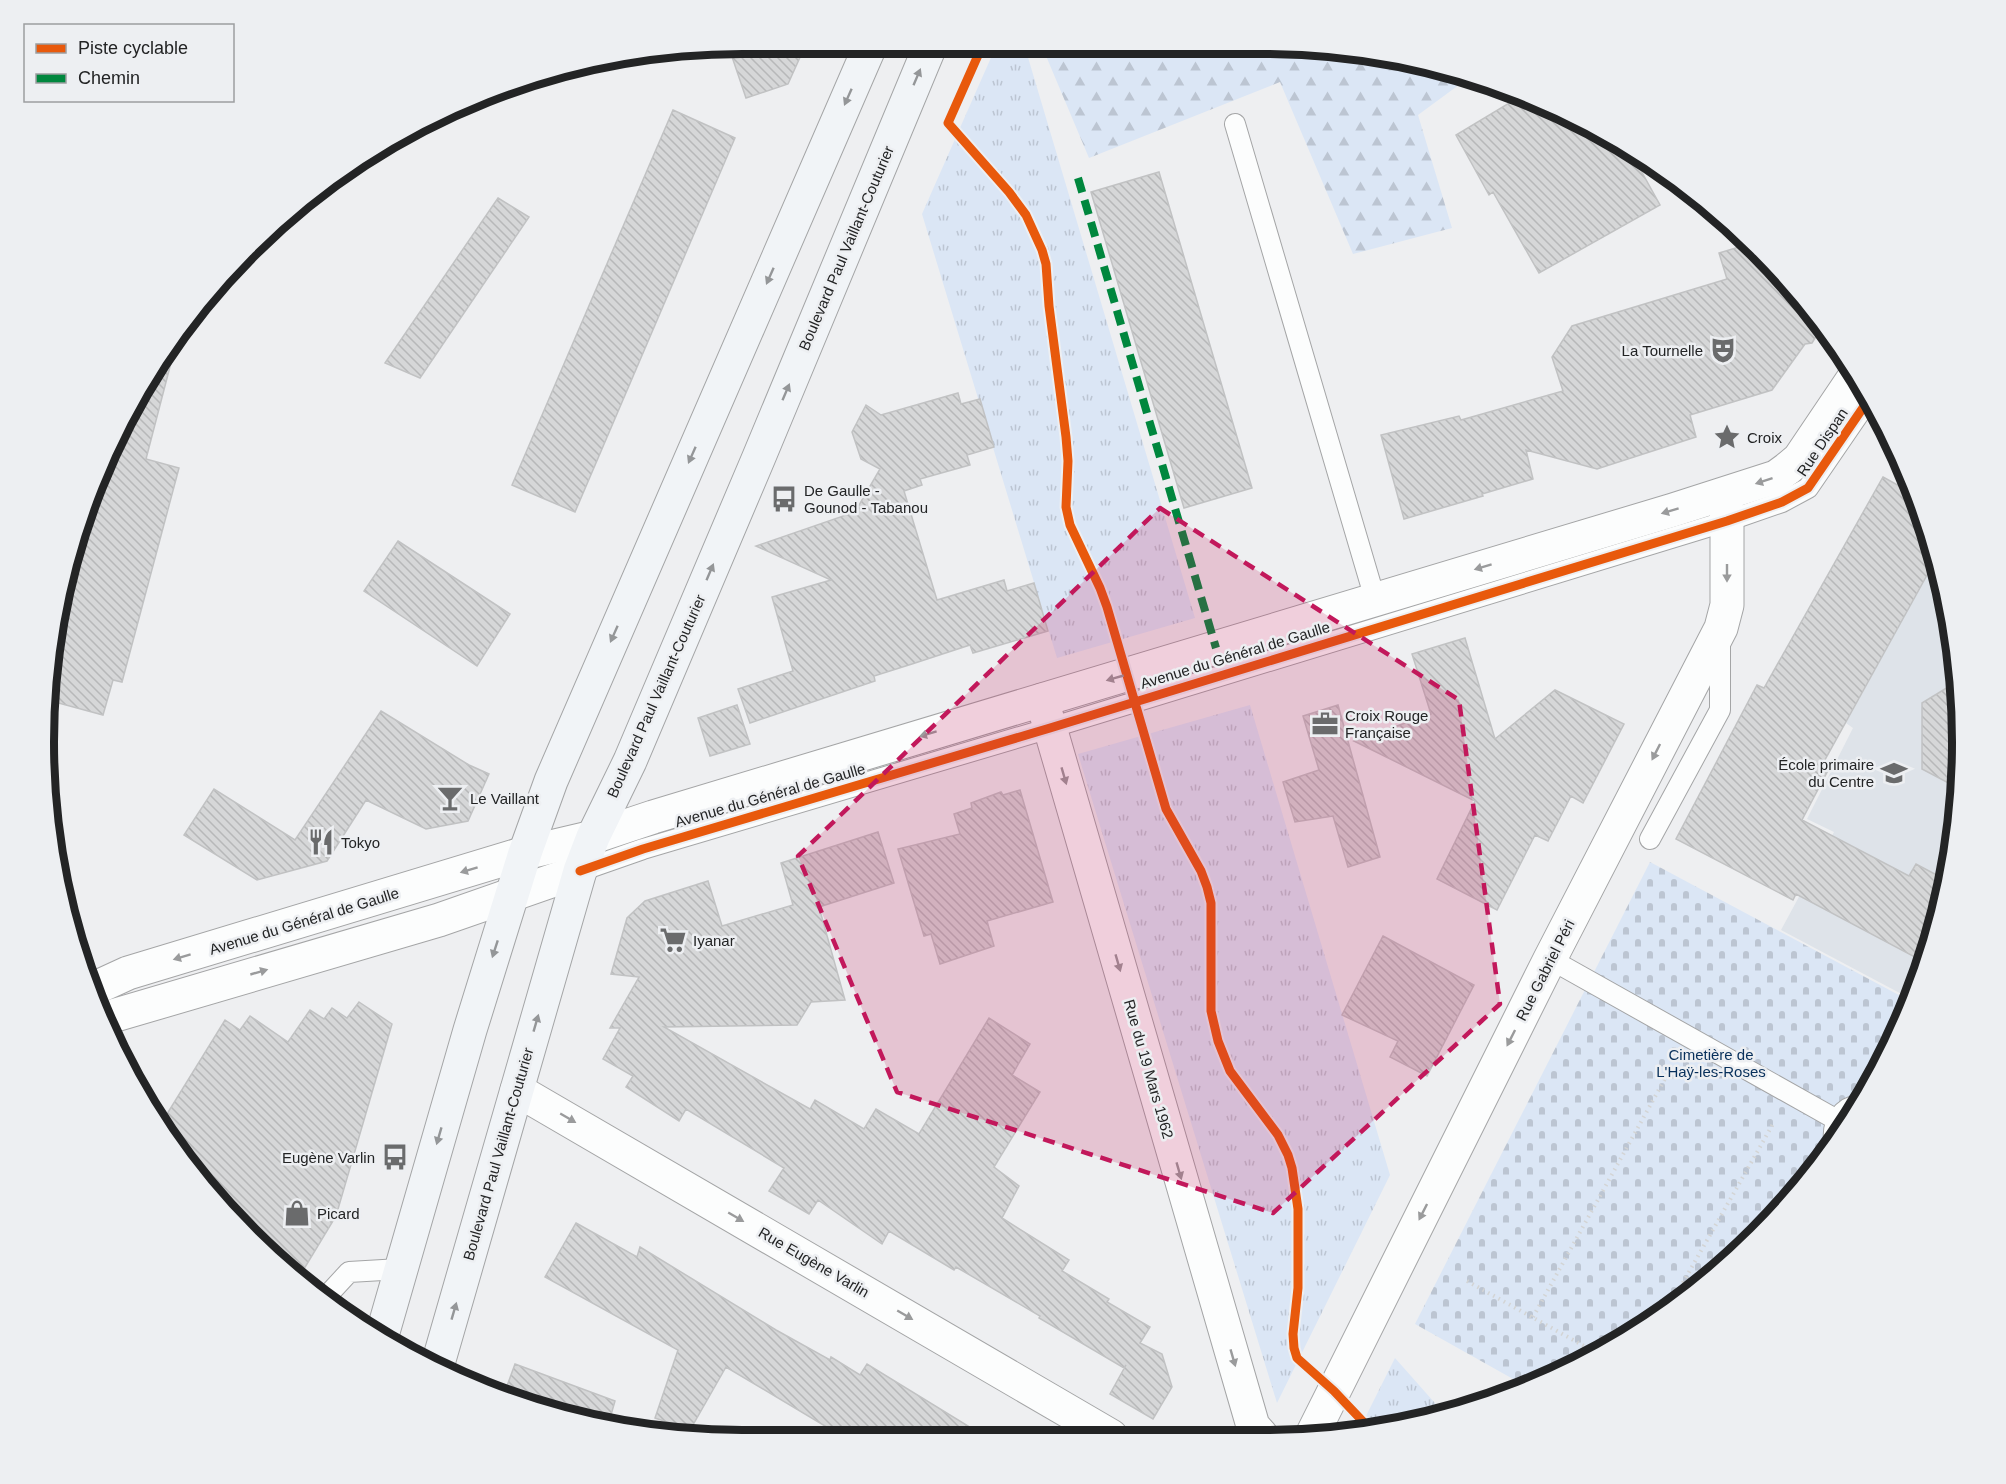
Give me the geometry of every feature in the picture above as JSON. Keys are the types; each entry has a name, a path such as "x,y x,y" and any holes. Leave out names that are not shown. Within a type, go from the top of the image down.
{"main road":[{"path":"384,1329 470,1030 525,853 556,767 867,54"},
{"name":"Boulevard Paul Vaillant-Couturier","path":"439,1360 580,872 593,837 644,728 928,54"}],"street":[{"name":"Rue Dispan","path":"1726,507 1776,477 1799,459 1850,383"},
{"name":"Avenue du Général de Gaulle","path":"99,986 128,973 525,853 593,837 653,817 1046,714 1375,599 1726,507"},
{"name":"Rue Gabriel Péri","path":"1315,1428 1550,958 1721,628 1727,605 1726,507"},
{"name":"Rue du 19 Mars 1962","path":"1046,714 1253,1426 1257,1430"},
{"name":"Avenue du Général de Gaulle","path":"111,1016 439,920 580,872"},
{"name":"Rue Eugène Varlin","path":"517,1090 1101,1430"}],"lane":[{"path":"1234,124 1375,599"},
{"name":"Rue Dispan","path":"1726,507 1782,502 1808,488 1864,406"},
{"name":"Avenue du Général de Gaulle","path":"580,872 1046,714 1726,507"},
{"path":"1650,839 1720,710 1721,628"},
{"path":"1550,958 1837,1120"},
{"path":"1835,1126 1842,1115"},
{"path":"330,1293 349,1272 400,1269"}],"path":[{"path":"1533,1317 1689,1036"},
{"path":"1678,1292 1790,1094"},
{"path":"1467,1281 1587,1349"}],"highlighted area":[{"path":"1160,508 1459,700 1500,1004 1273,1213 897,1092 798,856"}],"shaded area":[{"name":"École primaire du Centre","path":"1930,569 1939,608 1951,697 1951,787 1939,876 1929,920 1904,995 1781,930 1834,832 1807,819 1853,728 1846,723"}],"green space":[{"path":"993,54 1027,54 1195,618 1057,658 922,214"},
{"path":"1045,54 1309,55 1398,67 1461,83 1418,115 1452,228 1353,254 1280,82 1089,158"},
{"path":"1250,705 1390,1175 1277,1403 1078,754"},
{"name":"Cimetière de L'Haÿ-les-Roses","path":"1650,862 1903,997 1860,1086 1810,1161 1781,1196 1718,1259 1646,1314 1568,1359 1517,1381 1415,1324"},
{"path":"1395,1358 1439,1408 1398,1417 1363,1423"}],"building":[{"path":"731,54 802,54 788,84 746,98"},
{"path":"1513,101 1568,125 1638,165 1660,205 1539,273 1493,192 1489,195 1456,135"},
{"path":"673,110 735,138 575,512 512,485"},
{"path":"1159,172 1252,488 1184,508 1091,192"},
{"path":"498,198 529,217 420,378 385,363"},
{"path":"1740,247 1781,288 1818,334 1812,343 1805,344 1772,390 1690,415 1696,437 1597,469 1526,450 1533,479 1404,519 1381,435 1459,416 1461,420 1563,391 1552,357 1572,326 1727,279 1719,253"},
{"path":"171,359 146,459 179,468 122,682 113,680 103,715 55,702 67,608 77,564 106,479 146,398"},
{"path":"958,393 961,404 980,399 994,447 967,455 970,465 920,479 922,485 904,491 937,600 1004,580 1007,591 1034,583 1048,631 973,653 970,645 874,676 875,681 750,723 738,689 793,671 772,597 831,580 756,546 855,512 880,469 861,459 852,432 866,405 881,415"},
{"path":"1883,477 1903,488 1930,569 1821,767 1834,759 1802,820 1909,876 1916,864 1939,876 1929,920 1917,958 1796,894 1793,900 1676,839 1757,685 1764,688"},
{"path":"398,541 510,614 477,666 364,591"},
{"path":"1465,638 1495,739 1555,690 1624,724 1583,803 1571,796 1548,841 1535,835 1497,910 1437,879 1475,801 1354,741 1431,714 1412,654"},
{"path":"1950,686 1951,784 1922,769 1922,703"},
{"path":"737,705 750,744 710,756 698,718"},
{"path":"1338,705 1380,857 1348,867 1333,816 1295,822 1283,782 1319,770 1303,716"},
{"path":"381,711 469,765 489,774 468,821 426,829 366,800 327,861 257,880 184,835 214,789 295,840"},
{"path":"1020,790 1053,902 987,921 994,946 940,964 931,934 924,936 898,849 960,834 954,814 972,808 971,803 1001,792 1003,795"},
{"path":"878,832 894,883 819,907 845,1000 811,1002 797,1025 664,1027 810,1109 815,1100 864,1129 876,1109 919,1134 989,1018 1030,1044 1012,1075 1040,1092 994,1167 1019,1186 1002,1218 1069,1260 1062,1271 1109,1299 1107,1302 1150,1327 1140,1343 1162,1354 1172,1387 1153,1419 1110,1394 1126,1365 1124,1368 956,1267 954,1270 889,1231 882,1244 818,1200 809,1214 769,1191 784,1168 686,1109 679,1121 626,1087 633,1076 603,1059 620,1028 610,1028 639,977 611,974 627,918 645,901 708,881 722,926 793,905 781,863"},
{"path":"1383,936 1474,985 1427,1076 1390,1057 1398,1041 1342,1015"},
{"path":"359,1002 392,1024 336,1216 304,1269 284,1255 225,1196 196,1161 165,1117 225,1020 240,1030 250,1016 288,1042 310,1010 324,1019 332,1008 347,1018"},
{"path":"576,1223 637,1257 640,1247 776,1330 830,1360 831,1357 860,1375 867,1364 975,1430 832,1430 726,1367 691,1428 655,1418 678,1350 545,1277"},
{"path":"515,1364 615,1401 610,1417 564,1407 506,1388"}],"marked path":[{"path":"1078,178 1216,648"}],"cycle path":[{"path":"979,54 948,123 1009,192 1026,215 1042,250 1046,264 1049,306 1066,437 1068,461 1066,507 1070,525 1107,607 1166,809 1201,871 1207,887 1211,903 1211,1011 1218,1041 1230,1071 1278,1135 1292,1168 1298,1209 1298,1288 1293,1334 1294,1348 1297,1358 1334,1391 1364,1422"},
{"path":"580,871 643,849 1050,728 1727,521 1782,502 1808,488 1864,406"}],"place":[{"name":"La Tournelle","path":"1723,350"},
{"name":"Croix","path":"1727,437"},
{"name":"De Gaulle - Gounod - Tabanou","path":"784,499"},
{"name":"Croix Rouge Française","path":"1325,724"},
{"name":"École primaire du Centre","path":"1894,773"},
{"name":"Le Vaillant","path":"450,798"},
{"name":"Tokyo","path":"321,842"},
{"name":"Iyanar","path":"673,940"},
{"name":"Eugène Varlin","path":"395,1157"},
{"name":"Picard","path":"297,1213"}]}
